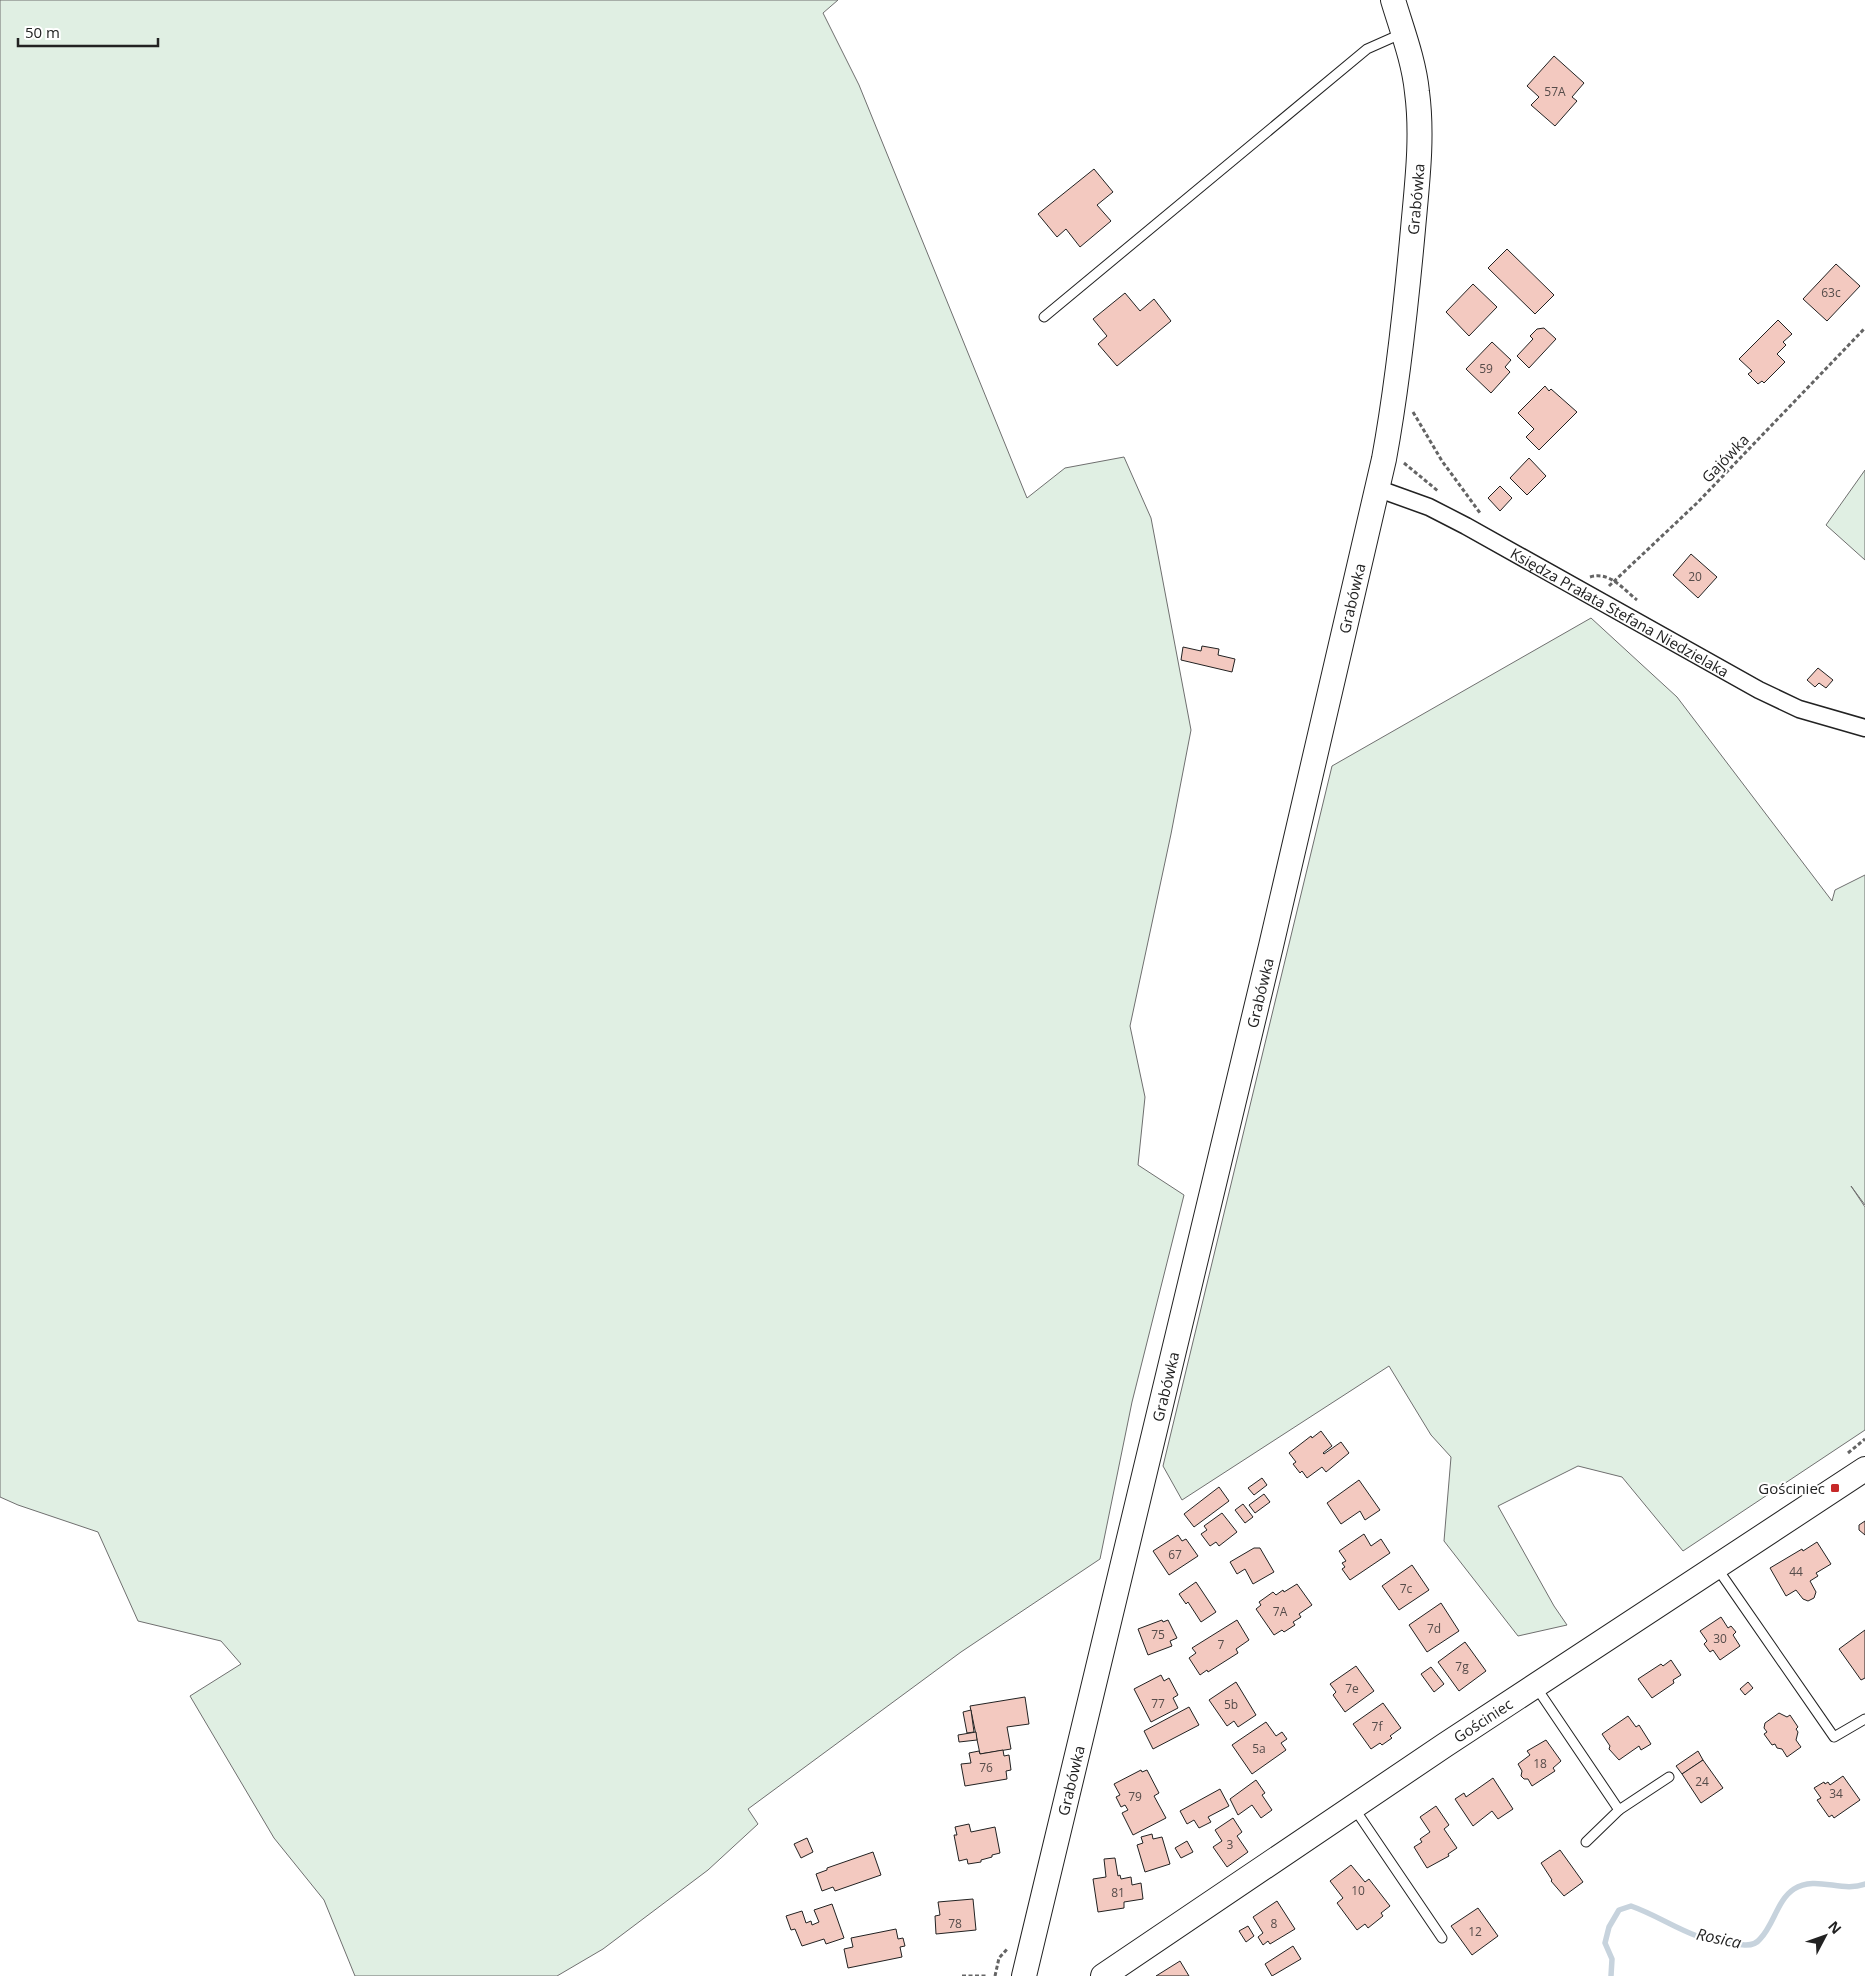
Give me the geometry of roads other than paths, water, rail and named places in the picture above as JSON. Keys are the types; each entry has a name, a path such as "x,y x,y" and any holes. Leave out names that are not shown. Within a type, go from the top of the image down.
{"street":[{"name":"Grabówka","path":"1024,1976 1273,937 1378,489 1395,402 1419,148 1418,93 1415,74 1393,0"},
{"name":"Księdza Prałata Stefana Niedzielaka","path":"1378,489 1453,519 1759,690 1799,709 1865,728"},
{"name":"Gościniec","path":"1103,1976 1353,1807 1865,1469"}],"lane":[{"path":"1044,317 1367,49 1403,33"},
{"path":"1716,1566 1834,1737 1865,1719"},
{"path":"1536,1686 1619,1810"},
{"path":"1586,1842 1619,1810 1670,1777"},
{"path":"1353,1807 1442,1938"}],"waterway":[{"name":"Rosica","path":"1611,1976 1612,1959 1605,1943 1609,1927 1619,1910 1631,1906 1697,1936 1748,1945 1757,1942 1765,1933 1783,1899 1794,1889 1802,1885 1811,1884 1847,1887 1865,1884"}],"place":[{"name":"Gościniec","path":"1835,1488"}]}
